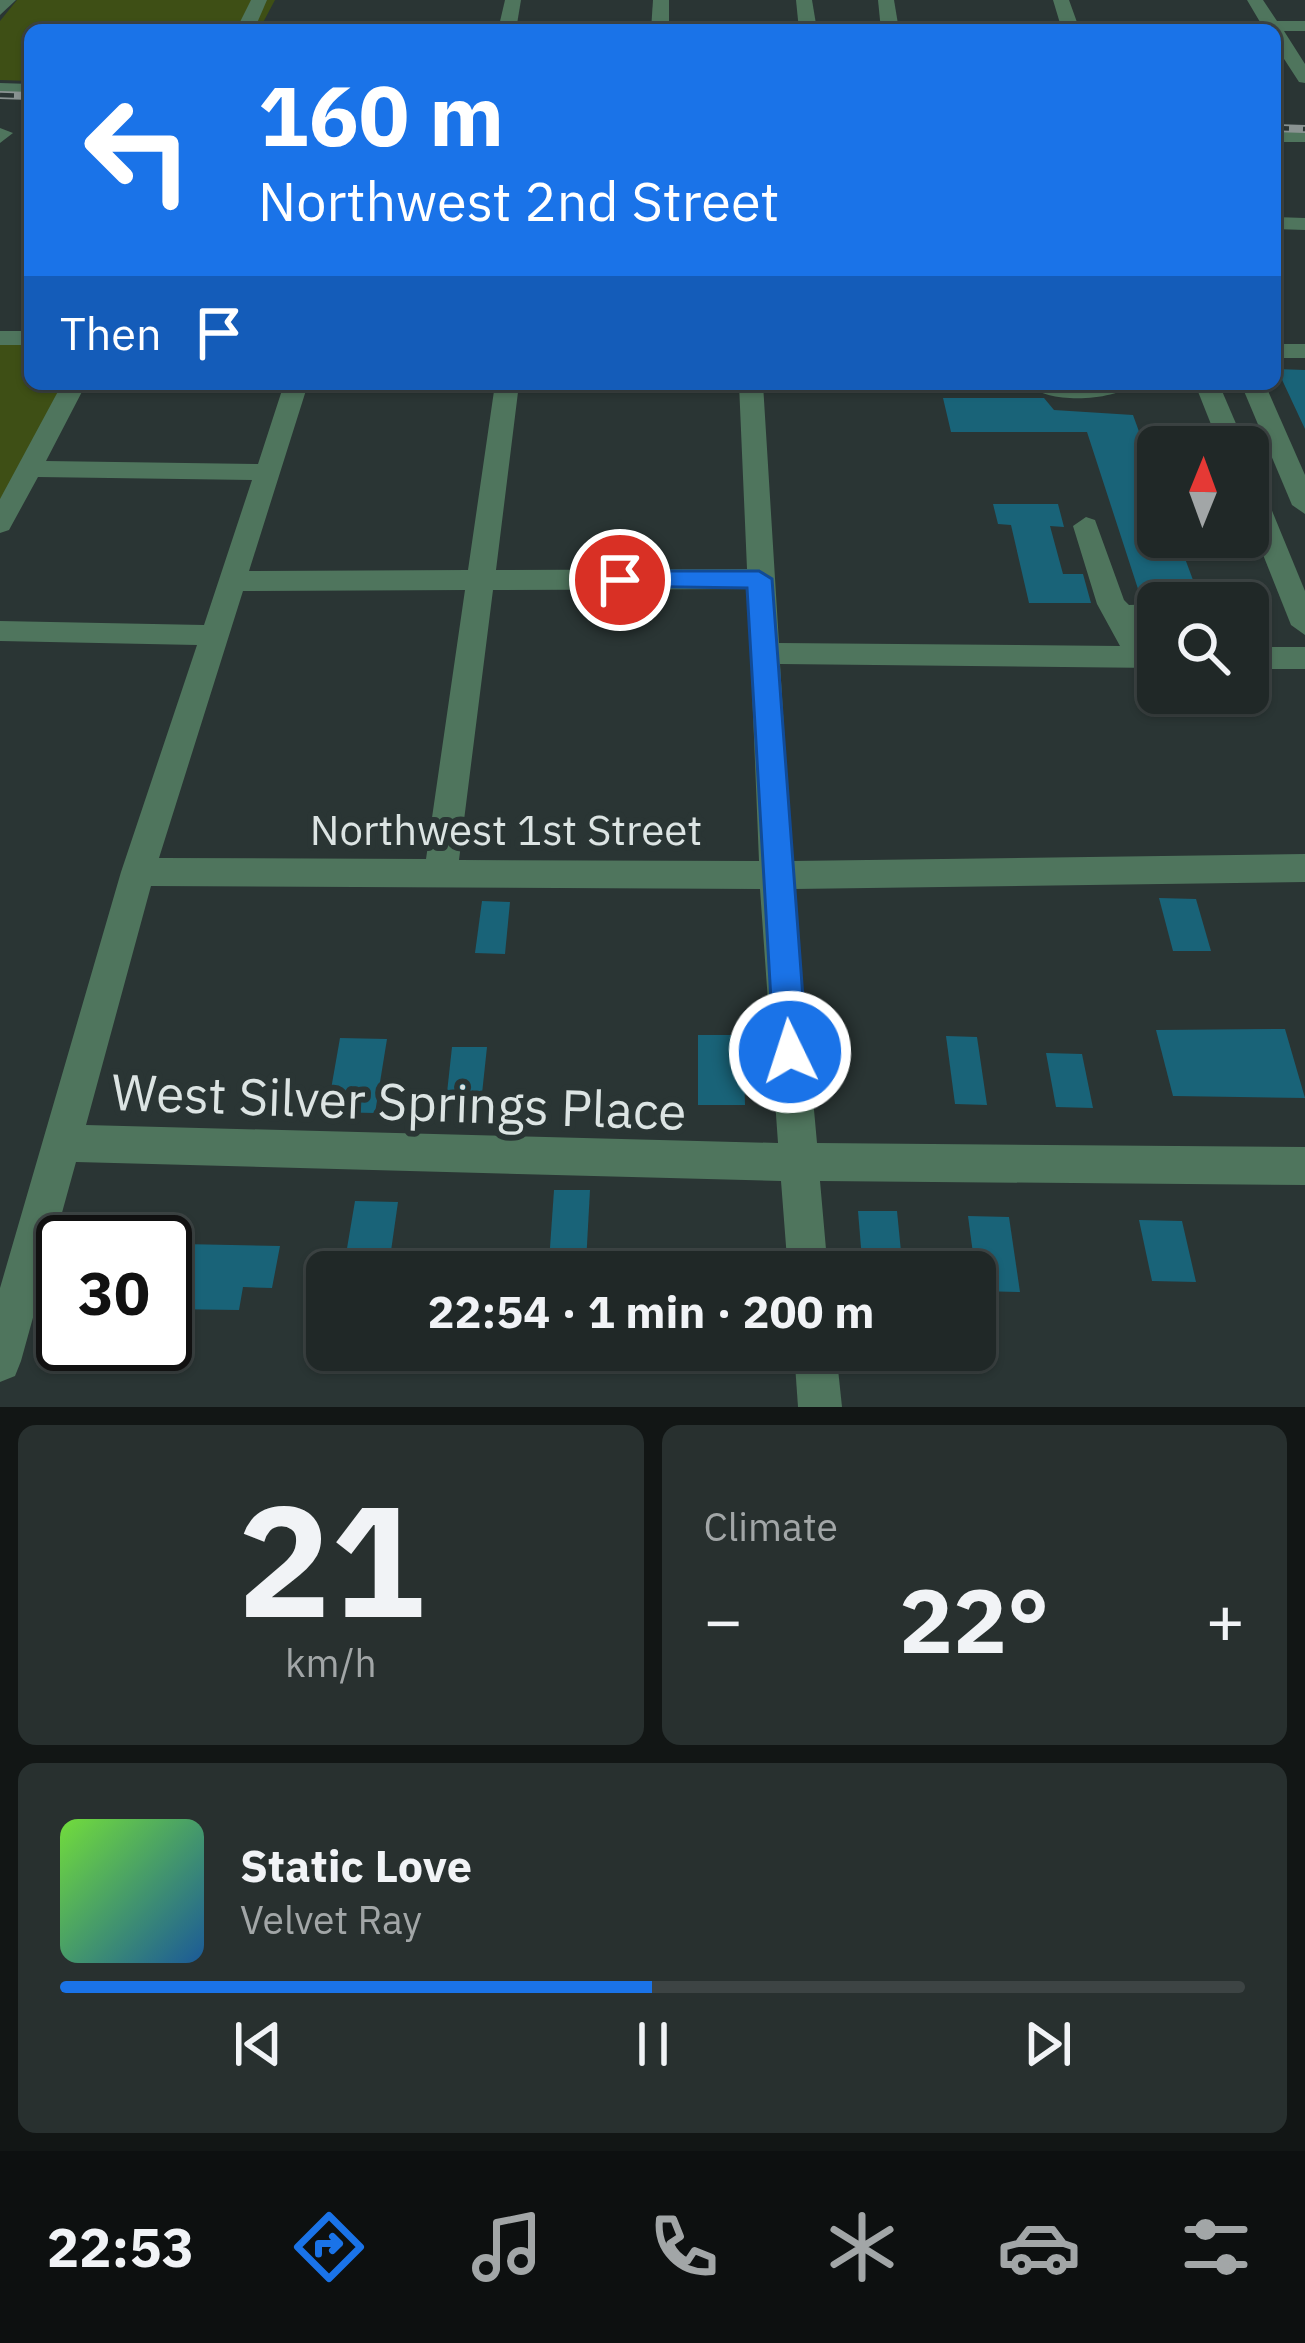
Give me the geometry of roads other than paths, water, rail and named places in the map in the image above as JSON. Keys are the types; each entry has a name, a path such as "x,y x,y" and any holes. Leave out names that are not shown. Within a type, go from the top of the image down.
{"street":[{"path":"0,10 8,0"},
{"path":"1281,39 1305,78"},
{"path":"0,524 17,478 70,390"},
{"path":"0,1361 138,872 211,634 294,390"},
{"path":"441,874 506,390"},
{"path":"751,390 776,875 806,1251"},
{"path":"1209,390 1224,426"},
{"path":"1256,390 1305,505"},
{"path":"17,478 267,472"},
{"path":"1086,526 1111,604 1137,639"},
{"path":"1269,535 1303,617"},
{"path":"229,581 759,579"},
{"path":"1122,614 1137,614"},
{"path":"0,631 211,634"},
{"path":"765,652 1137,657"},
{"path":"1269,658 1305,658"},
{"name":"Northwest 1st Street","path":"138,872 776,875 1305,868"},
{"name":"West Silver Springs Place","path":"65,1143 799,1163 1305,1166"},
{"path":"817,1371 820,1407"}],"railway":[{"path":"0,95 24,96"},
{"path":"1281,128 1305,129"}]}
